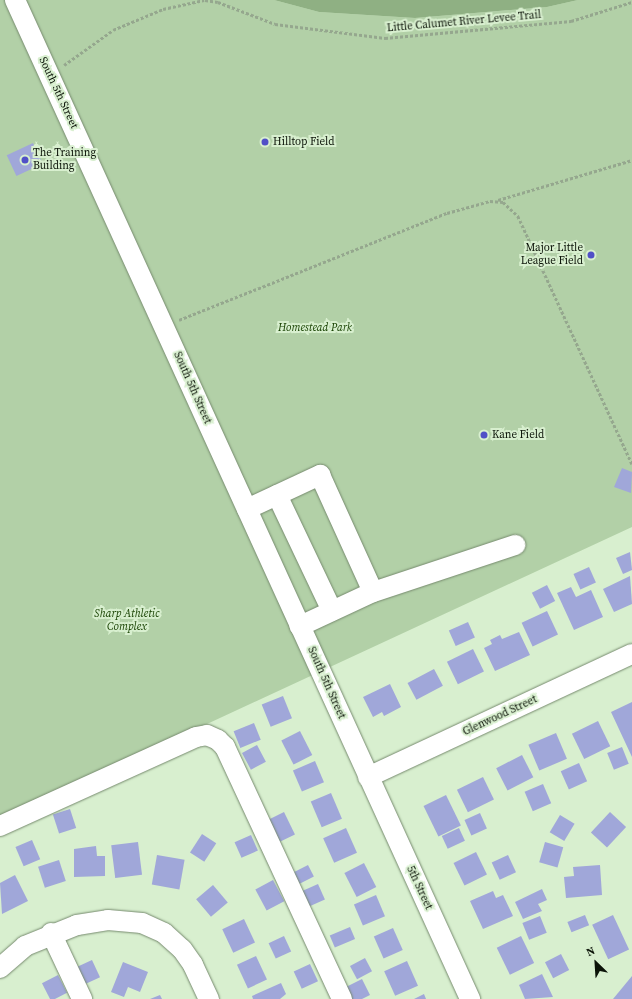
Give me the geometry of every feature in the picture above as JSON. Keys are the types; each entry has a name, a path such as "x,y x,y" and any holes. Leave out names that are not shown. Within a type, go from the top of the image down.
{"street":[{"name":"South 5th Street","path":"15,0 51,75 368,777"},
{"path":"247,509 320,475 373,592"},
{"path":"277,495 332,611"},
{"path":"300,626 373,592 515,545"},
{"name":"Glenwood Street","path":"368,777 632,654"},
{"path":"0,826 196,737 207,735 218,740 225,748 342,999"},
{"name":"5th Street","path":"368,777 470,999"},
{"path":"0,968 25,946 51,933 77,925 108,920 142,923 164,933 182,949 193,965 209,999"},
{"path":"51,933 82,999"}],"path":[{"name":"Little Calumet River Levee Trail","path":"51,75 113,30 163,9 204,0 218,2 275,24 385,38 571,21 632,2"},
{"path":"164,326 440,215 497,200 632,160"},
{"path":"497,200 510,206 518,216 632,464"}],"green space":[{"name":"Homestead Park","path":"0,0 274,0 319,12 415,18 547,7 578,0 632,0 632,527 0,820"}],"shaded area":[{"path":"274,0 578,0 547,7 415,18 319,12"}],"building":[{"name":"The Training Building","path":"33,143 43,164 16,176 7,155"},
{"path":"622,468 632,472 631,493 614,487"},
{"path":"630,552 632,570 623,574 616,558"},
{"path":"589,567 596,583 580,589 573,574"},
{"path":"630,576 632,604 614,612 603,589"},
{"path":"547,585 555,601 540,609 532,593"},
{"path":"571,587 576,597 591,590 603,617 574,630 557,593"},
{"path":"547,611 558,635 533,646 522,623"},
{"path":"468,622 475,638 456,646 449,631"},
{"path":"519,632 530,655 495,671 484,648 492,644 490,640 500,635 502,639"},
{"path":"473,649 484,671 458,684 447,662"},
{"path":"434,669 443,686 416,700 408,683"},
{"path":"390,684 401,707 384,716 382,712 373,717 363,697"},
{"path":"283,696 292,718 271,727 262,705"},
{"path":"632,702 632,757 611,712"},
{"path":"598,721 610,746 584,759 572,734"},
{"path":"254,723 261,740 240,748 234,731"},
{"path":"300,731 312,755 294,765 281,741"},
{"path":"556,733 567,759 539,770 528,745"},
{"path":"257,745 266,762 251,770 242,753"},
{"path":"622,747 629,764 614,770 607,753"},
{"path":"522,755 533,777 508,790 496,768"},
{"path":"315,761 324,782 302,792 293,770"},
{"path":"579,763 587,781 569,789 561,771"},
{"path":"483,777 494,799 468,812 457,790"},
{"path":"543,784 551,803 533,811 525,792"},
{"path":"331,793 342,819 322,827 311,802"},
{"path":"446,795 461,826 438,837 424,806"},
{"path":"70,809 76,828 59,834 53,815"},
{"path":"284,812 295,834 279,842 268,820"},
{"path":"610,812 626,827 607,847 591,832"},
{"path":"480,813 487,829 471,835 464,820"},
{"path":"560,815 575,824 564,841 550,832"},
{"path":"346,828 357,853 334,863 323,838"},
{"path":"459,828 465,841 448,849 442,836"},
{"path":"202,834 216,843 204,862 190,852"},
{"path":"251,835 258,851 241,858 235,842"},
{"path":"32,840 40,859 24,866 15,847"},
{"path":"138,842 142,875 115,878 111,845"},
{"path":"545,842 563,847 557,867 539,862"},
{"path":"96,846 97,856 105,856 105,876 74,877 74,849"},
{"path":"476,852 487,874 464,885 454,863"},
{"path":"157,855 185,860 179,889 152,885"},
{"path":"508,855 516,872 500,880 492,863"},
{"path":"59,860 66,881 45,888 38,867"},
{"path":"364,863 376,887 357,897 344,873"},
{"path":"308,865 314,877 300,884 294,872"},
{"path":"600,865 602,895 566,898 564,877 574,876 573,867"},
{"path":"15,875 28,901 2,914 0,883"},
{"path":"273,880 284,901 267,911 255,889"},
{"path":"318,884 325,900 306,908 299,893"},
{"path":"213,885 228,903 211,917 196,899"},
{"path":"542,889 547,900 538,904 542,911 523,919 515,902"},
{"path":"493,891 496,898 503,895 513,916 483,929 470,901"},
{"path":"376,895 385,916 363,926 354,904"},
{"path":"585,915 589,925 572,932 567,922"},
{"path":"613,915 629,949 608,959 592,925"},
{"path":"540,916 547,933 529,940 522,923"},
{"path":"244,919 255,943 233,953 222,929"},
{"path":"350,927 355,939 335,948 330,936"},
{"path":"393,928 403,950 384,958 374,937"},
{"path":"284,936 291,951 276,959 269,943"},
{"path":"521,936 534,963 510,975 497,948"},
{"path":"561,954 569,970 553,978 545,962"},
{"path":"256,956 267,980 248,988 237,965"},
{"path":"365,958 372,971 357,979 350,966"},
{"path":"92,960 100,977 84,985 76,968"},
{"path":"407,961 418,986 395,996 384,971"},
{"path":"123,962 148,972 140,992 128,987 124,997 111,992"},
{"path":"310,964 318,981 302,989 294,972"},
{"path":"542,974 553,997 525,999 519,985"},
{"path":"58,975 67,993 55,999 50,999 42,983"},
{"path":"632,976 632,999 613,999"},
{"path":"362,979 370,995 362,999 350,999 344,988"},
{"path":"281,983 286,994 280,999 253,999 252,996"},
{"path":"424,994 426,999 414,999"},
{"path":"160,995 162,999 150,999"}],"place":[{"name":"Hilltop Field","path":"265,142"},
{"name":"The Training Building","path":"25,160"},
{"name":"Major Little League Field","path":"591,255"},
{"name":"Kane Field","path":"484,435"}],"park label":[{"name":"Sharp Athletic Complex","path":"127,621"}]}
